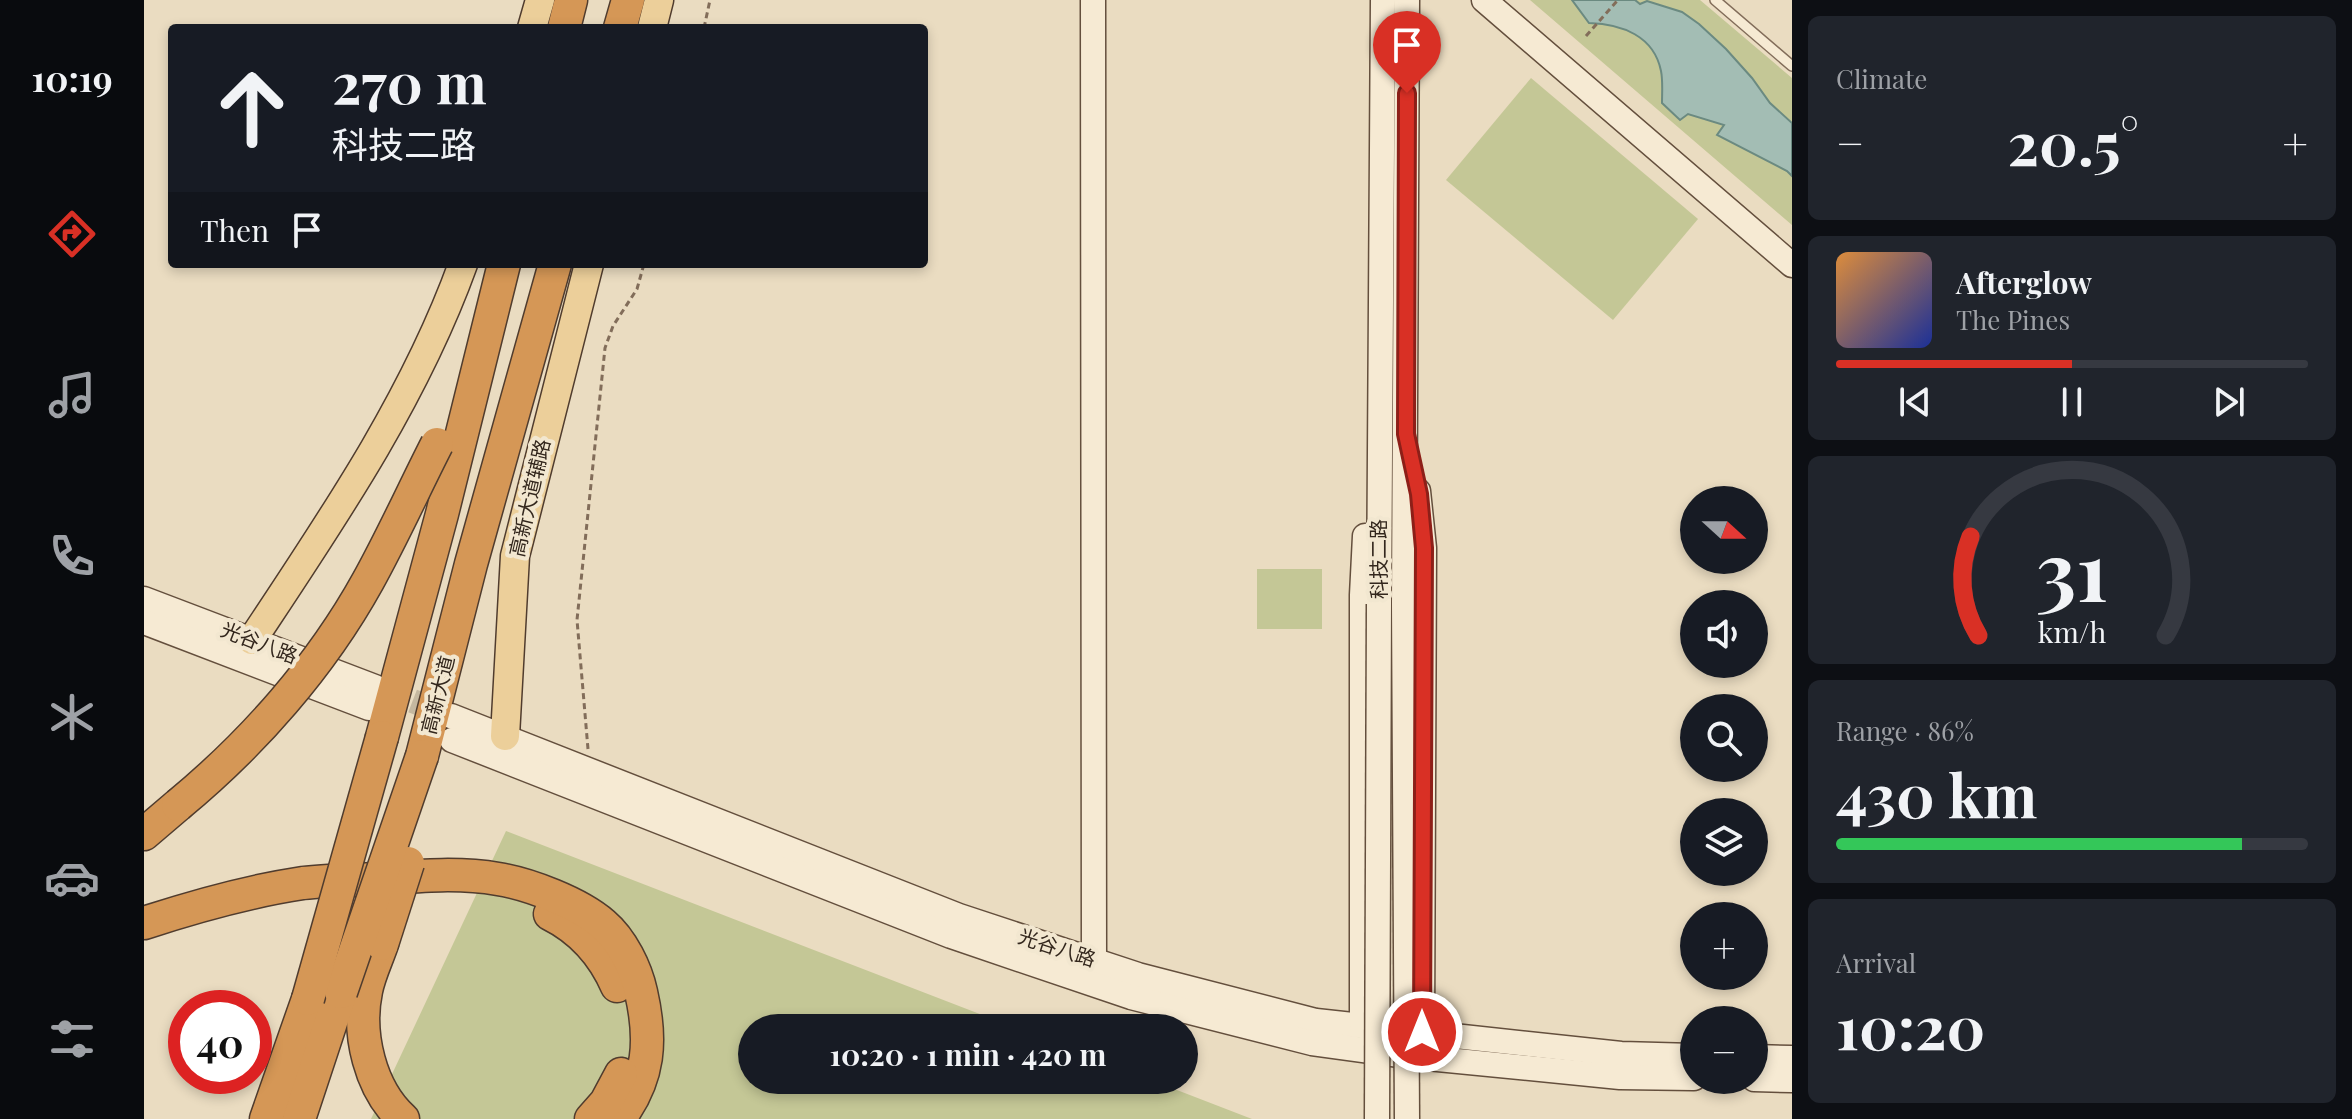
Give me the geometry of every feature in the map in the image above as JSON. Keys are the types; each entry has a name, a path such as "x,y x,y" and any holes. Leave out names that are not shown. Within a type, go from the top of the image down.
{"highway":[{"path":"565,24 571,0"},
{"path":"624,24 628,0"},
{"path":"144,834 203,784 271,715 322,654 367,582 437,444 493,268"},
{"name":"高新大道","path":"266,1119 308,999 375,710 472,396 503,268"},
{"path":"403,1119 389,1101 369,1063 364,1031 366,989 442,743 471,564 554,268"},
{"path":"472,396 515,408"},
{"name":"高新大道","path":"299,1119 341,992 442,743"},
{"path":"144,923 224,900 305,883 443,875 497,878 539,889 604,925 626,954 640,986 648,1022 647,1059 631,1103 619,1119"},
{"path":"144,937 226,914 312,895 432,891 513,897 571,924 607,963 624,1004 628,1037 622,1073 606,1102 591,1119"}],"main road":[{"path":"533,24 540,0"},
{"path":"626,24 641,0"},
{"path":"653,24 659,0"},
{"path":"252,640 326,529 385,431 461,268"},
{"name":"高新大道辅路","path":"505,736 515,556 588,268"}],"street":[{"path":"1093,0 1094,972"},
{"name":"科技二路","path":"1377,1119 1383,0"},
{"name":"科技二路","path":"1407,0 1404,604 1407,1119"},
{"path":"1484,0 1792,265"},
{"path":"1406,434 1419,494 1424,548 1422,1032"},
{"path":"1362,1026 1362,595 1368,503 1380,435"},
{"name":"光谷八路","path":"144,599 252,640 375,710"},
{"name":"光谷八路","path":"144,622 375,710"},
{"name":"光谷八路","path":"442,743 505,736 1094,972 1131,997 1312,1043 1589,1074 1680,1077"},
{"name":"光谷八路","path":"442,743 951,936 1094,972 1138,975 1316,1021 1621,1054 1680,1056"},
{"path":"1768,1057 1792,1058"},
{"path":"1768,1079 1792,1080"}],"lane":[{"path":"1715,0 1792,66"}],"path":[{"path":"705,24 710,0"},
{"path":"1586,36 1618,0"},
{"path":"590,770 577,620 605,348 613,326 637,289 643,268"}],"green space":[{"path":"1530,0 1572,0 1589,23 1624,29 1644,41 1657,59 1661,71 1662,103 1680,120 1687,113 1724,125 1718,135 1792,176 1792,225"},
{"path":"1635,0 1700,0 1792,78 1792,123 1770,103 1726,49 1699,24 1682,12 1647,1 1640,4"},
{"path":"1531,78 1698,219 1613,320 1446,180"},
{"path":"1257,569 1322,569 1322,629 1257,629"},
{"path":"506,831 980,1014 738,1014 738,1094 1187,1094 1252,1119 371,1119"}],"water":[{"path":"1572,0 1635,0 1640,4 1647,1 1682,12 1699,24 1726,49 1770,103 1792,123 1792,176 1717,135 1724,125 1688,114 1680,120 1662,103 1661,71 1657,59 1644,41 1624,29 1589,23"}],"tunnel":[{"path":"379,688 449,715"}],"route":[{"path":"1407,93 1406,434 1419,494 1424,548 1422,1032"}]}
